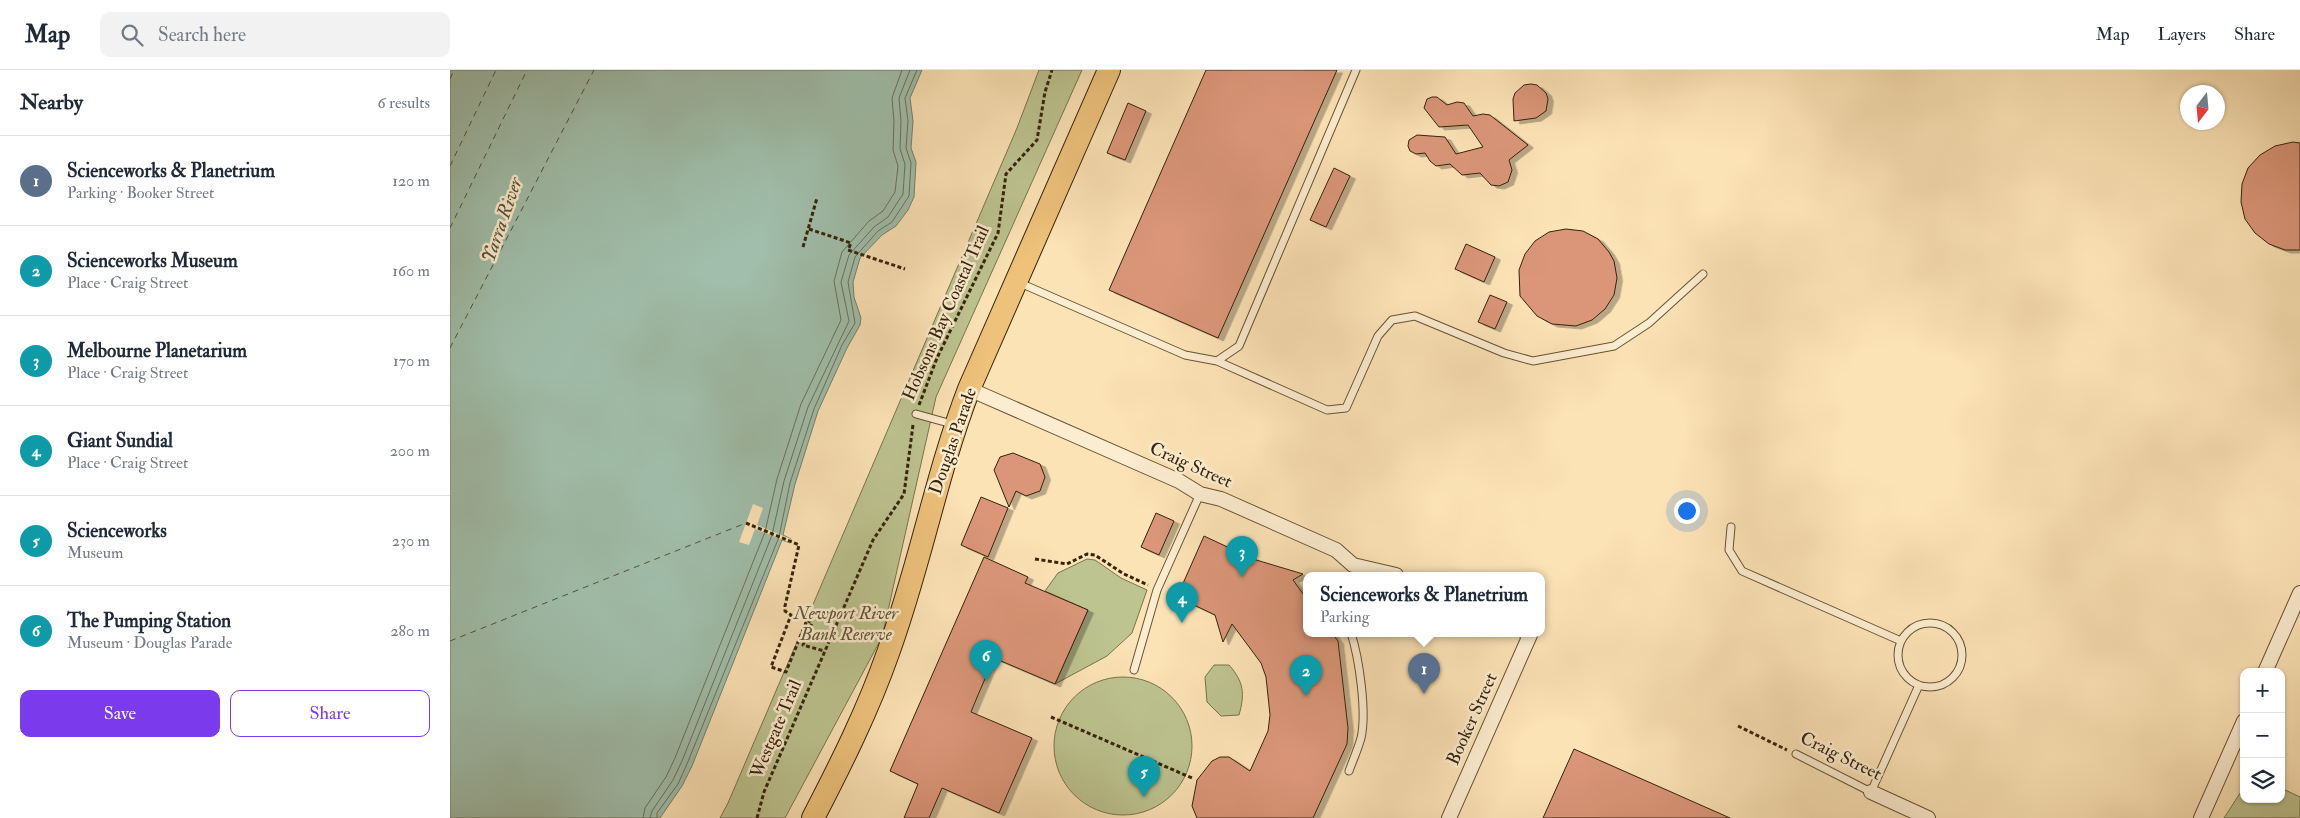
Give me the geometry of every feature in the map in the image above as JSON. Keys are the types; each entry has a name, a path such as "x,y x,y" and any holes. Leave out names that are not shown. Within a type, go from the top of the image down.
{"main road":[{"name":"Douglas Parade","path":"813,818 864,714 889,652 955,425 969,388 1109,70"}],"street":[{"name":"Craig Street","path":"969,388 1179,481 1200,494 1221,499 1336,550 1352,570 1370,572"},
{"path":"2267,668 2300,593"},
{"name":"Booker Street","path":"1449,818 1527,637"},
{"path":"2201,818 2240,730"},
{"name":"Craig Street","path":"1871,792 1928,818"}],"lane":[{"path":"1217,361 1239,346 1356,70"},
{"path":"1017,282 1185,355 1217,361 1327,410 1346,408 1378,336 1392,320 1415,316 1504,353 1533,360 1614,346 1649,323 1703,274"},
{"path":"916,414 955,425"},
{"path":"1134,670 1157,590 1200,494"},
{"path":"1731,527 1730,550 1742,571 1901,641"},
{"path":"1932,623 1947,627 1955,634 1963,654 1956,674 1949,681 1939,686 1929,687 1918,684 1903,671 1899,661 1898,651 1901,641 1916,626 1932,623"},
{"path":"1349,771 1361,736 1362,709 1359,672 1352,637"},
{"path":"1871,792 1918,684"},
{"name":"Craig Street","path":"1796,754 1871,792"}],"path":[{"name":"Hobsons Bay Coastal Trail","path":"824,651 877,533 904,494 916,414 937,358 998,233 1006,174 1037,140 1045,92 1052,70"},
{"path":"803,247 817,198"},
{"path":"809,229 850,243 848,250 904,268"},
{"path":"746,523 799,545 785,606 785,611 791,615 771,667 786,672 806,620 812,623 803,645 824,651"},
{"path":"1035,559 1067,564 1086,554 1096,555 1124,574 1157,590"},
{"name":"Westgate Trail","path":"758,818 764,792 824,651"},
{"path":"1051,716 1192,778"},
{"name":"Craig Street","path":"1738,726 1796,754"}],"green space":[{"name":"Newport River Bank Reserve","path":"1039,70 1082,70 936,397 882,637 785,818 720,818 1017,128"},
{"path":"1087,559 1095,560 1121,578 1147,590 1132,633 1107,656 1055,684 1088,610 1045,591 1058,573"},
{"path":"1214,665 1229,665 1238,677 1242,688 1239,715 1221,716 1207,702 1205,677"},
{"path":"1123,677 1137,678 1149,682 1161,688 1172,697 1181,708 1187,720 1191,732 1191,760 1187,772 1181,784 1172,795 1161,804 1149,810 1137,814 1123,815 1109,814 1097,810 1085,804 1074,795 1065,784 1059,772 1055,760 1054,746 1055,732 1059,720 1065,708 1074,697 1085,688 1097,682 1109,678"},
{"path":"2285,790 2300,797 2300,818 2224,818 2240,793 2240,803 2285,803"}],"water":[{"name":"Yarra River","path":"450,70 922,70 910,98 913,121 911,148 916,162 914,197 908,210 896,226 882,235 860,258 853,282 854,297 861,318 860,325 847,348 818,411 795,484 783,535 791,539 790,543 782,540 692,766 682,786 660,818 450,818"}],"pier":[{"path":"753,504 763,508 757,525 791,539 790,543 755,529 749,545 739,542"}],"building":[{"path":"1206,70 1337,70 1218,338 1109,290"},
{"path":"1524,85 1537,85 1546,93 1548,99 1546,111 1536,118 1514,121 1513,99 1515,93"},
{"path":"1437,97 1447,105 1457,102 1464,103 1473,116 1490,115 1528,145 1509,160 1512,170 1508,182 1499,186 1491,185 1480,173 1462,175 1450,164 1436,166 1425,153 1416,154 1410,151 1408,146 1409,140 1417,135 1445,137 1456,154 1483,147 1468,125 1439,127 1424,108 1427,99"},
{"path":"1128,103 1146,111 1125,160 1107,153"},
{"path":"2293,142 2300,143 2300,250 2285,250 2269,244 2255,233 2245,219 2241,202 2242,184 2248,168 2260,155 2275,146"},
{"path":"1334,168 1350,176 1326,227 1310,220"},
{"path":"1566,229 1583,231 1598,239 1614,261 1617,278 1614,295 1605,309 1592,320 1576,326 1552,324 1537,316 1520,296 1519,270 1525,254 1535,241 1549,232"},
{"path":"1466,244 1495,257 1484,282 1455,269"},
{"path":"1490,295 1507,302 1495,329 1478,322"},
{"path":"1013,453 1040,464 1045,477 1040,491 1026,496 1016,491 1009,507 994,470 1000,457"},
{"path":"981,497 1008,508 988,557 961,545"},
{"path":"1156,513 1174,521 1159,555 1141,547"},
{"path":"1204,536 1253,559 1303,574 1293,580 1303,594 1303,637 1335,637 1338,641 1348,728 1347,744 1313,818 1197,818 1192,806 1197,780 1212,761 1220,757 1229,757 1250,771 1268,731 1270,715 1266,677 1261,663 1232,624 1223,642 1215,615 1177,597"},
{"path":"984,557 1028,577 1025,583 1088,610 1055,684 994,658 971,712 1032,738 999,813 942,788 929,818 904,818 918,784 890,771"},
{"path":"1574,749 1730,818 1543,818"}],"ferry route":[{"path":"450,79 454,70"},
{"path":"450,166 496,70"},
{"path":"450,228 527,70"},
{"path":"450,348 594,70"},
{"path":"450,641 746,523"}],"place":[{"name":"Melbourne Planetarium","path":"1242,577"},
{"name":"Giant Sundial","path":"1182,623"},
{"name":"The Pumping Station","path":"986,681"},
{"name":"Scienceworks & Planetrium","path":"1424,694"},
{"name":"Scienceworks Museum","path":"1306,696"},
{"name":"Scienceworks","path":"1144,797"}]}
